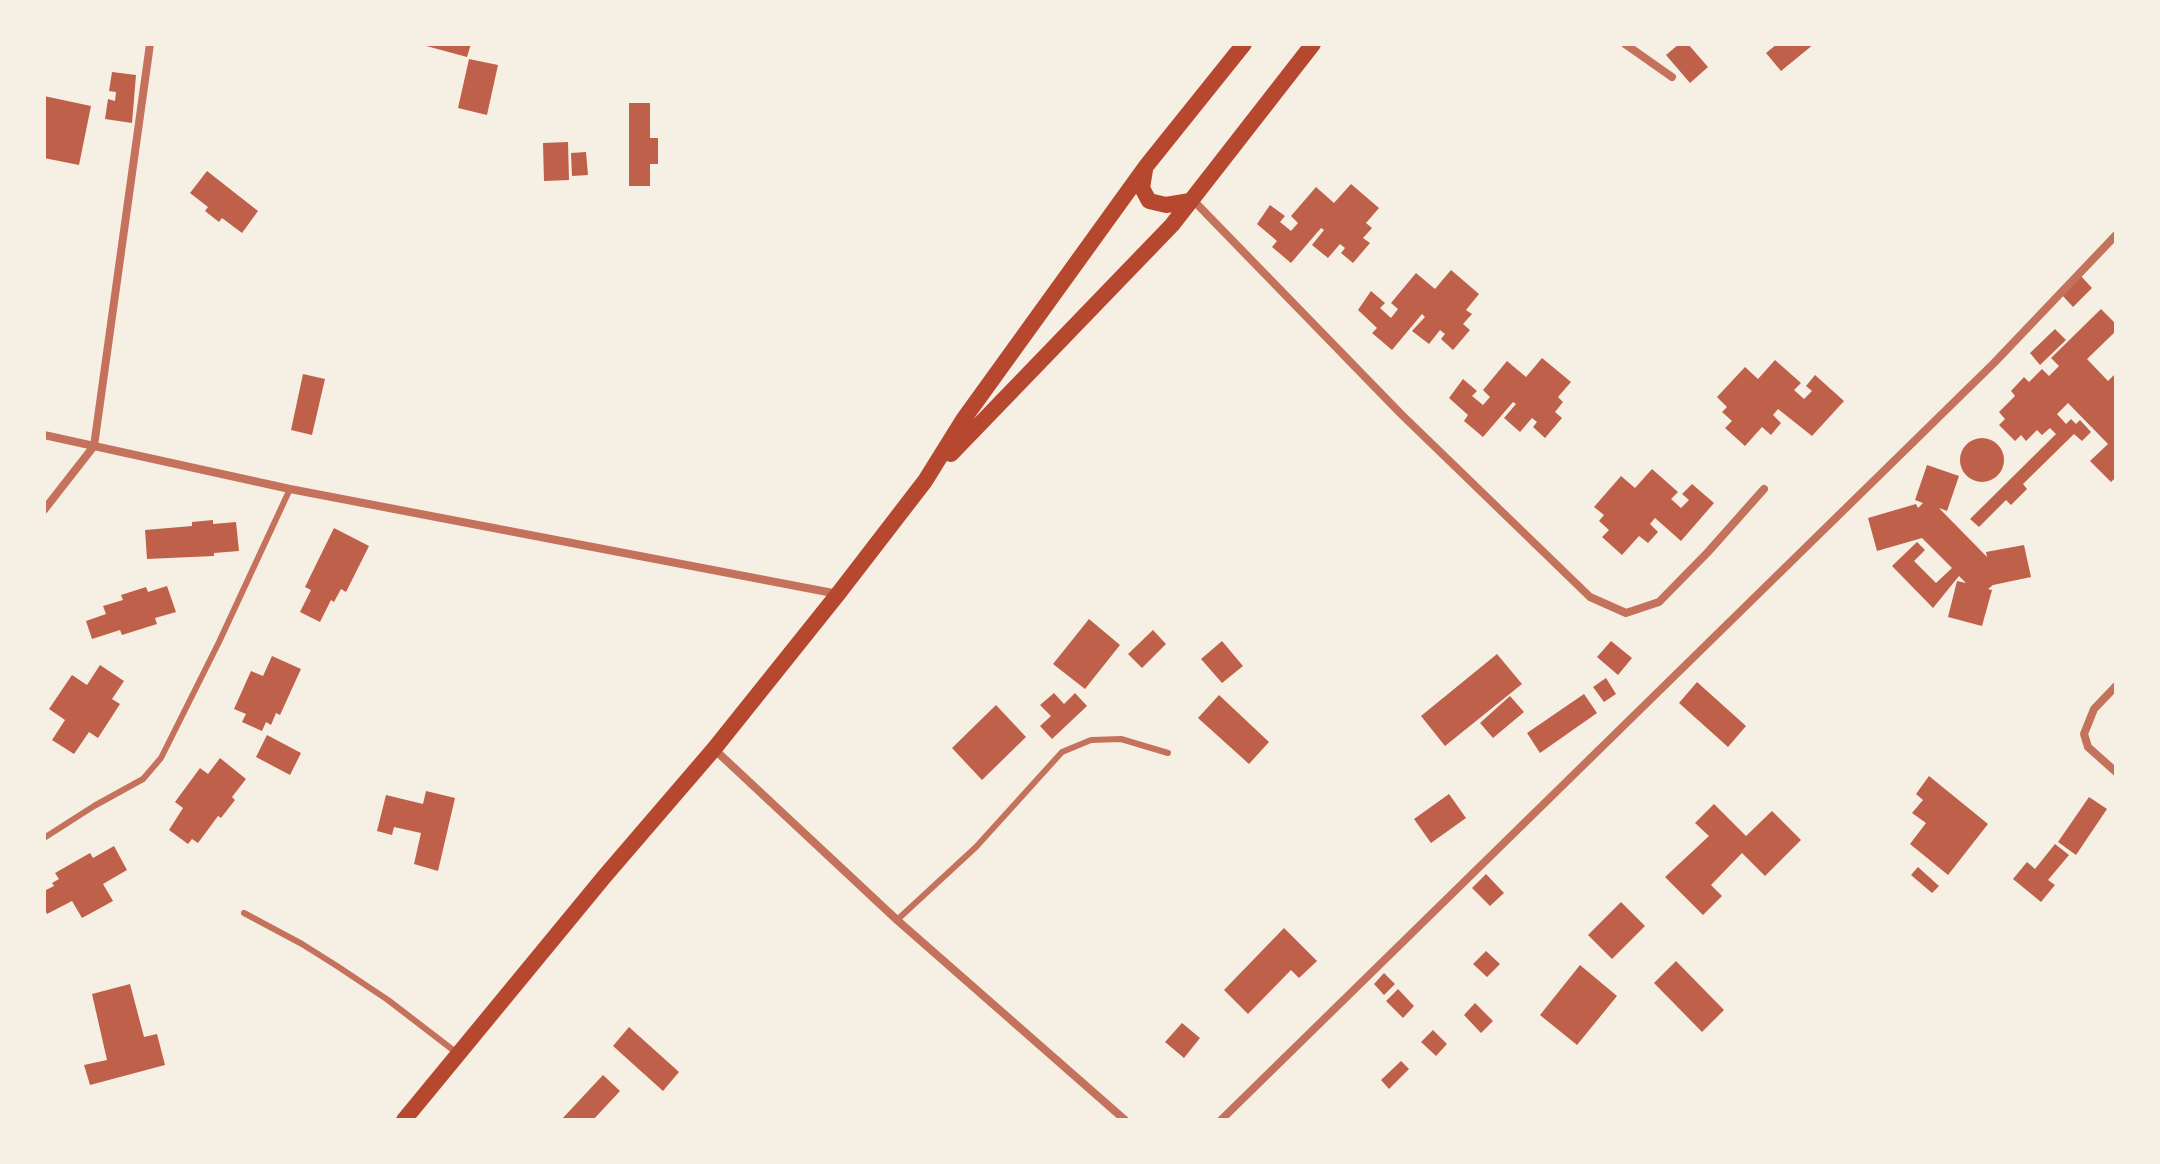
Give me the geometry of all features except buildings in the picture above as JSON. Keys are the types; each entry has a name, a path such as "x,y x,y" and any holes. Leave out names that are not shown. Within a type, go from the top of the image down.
{"main road":[{"path":"404,1120 714,749 838,594 925,481 963,420 1147,165 1244,44"},
{"path":"925,481 1172,225 1313,44"},
{"path":"1147,165 1142,188 1149,201 1166,205 1190,200"}],"street":[{"path":"44,510 94,446 150,44"},
{"path":"1625,44 1672,77"},
{"path":"1190,200 1401,414 1590,597 1626,613 1659,602 1764,489"},
{"path":"1221,1120 1994,363 2116,235"},
{"path":"44,435 290,489 838,594"},
{"path":"2116,686 2094,709 2084,734 2088,747 2116,772"},
{"path":"714,749 897,920 1125,1120"}],"lane":[{"path":"44,838 143,779 161,758 290,489"},
{"path":"897,920 976,847 1062,752 1091,740 1121,739 1168,753"},
{"path":"244,913 337,966 388,1000 457,1053"}]}
